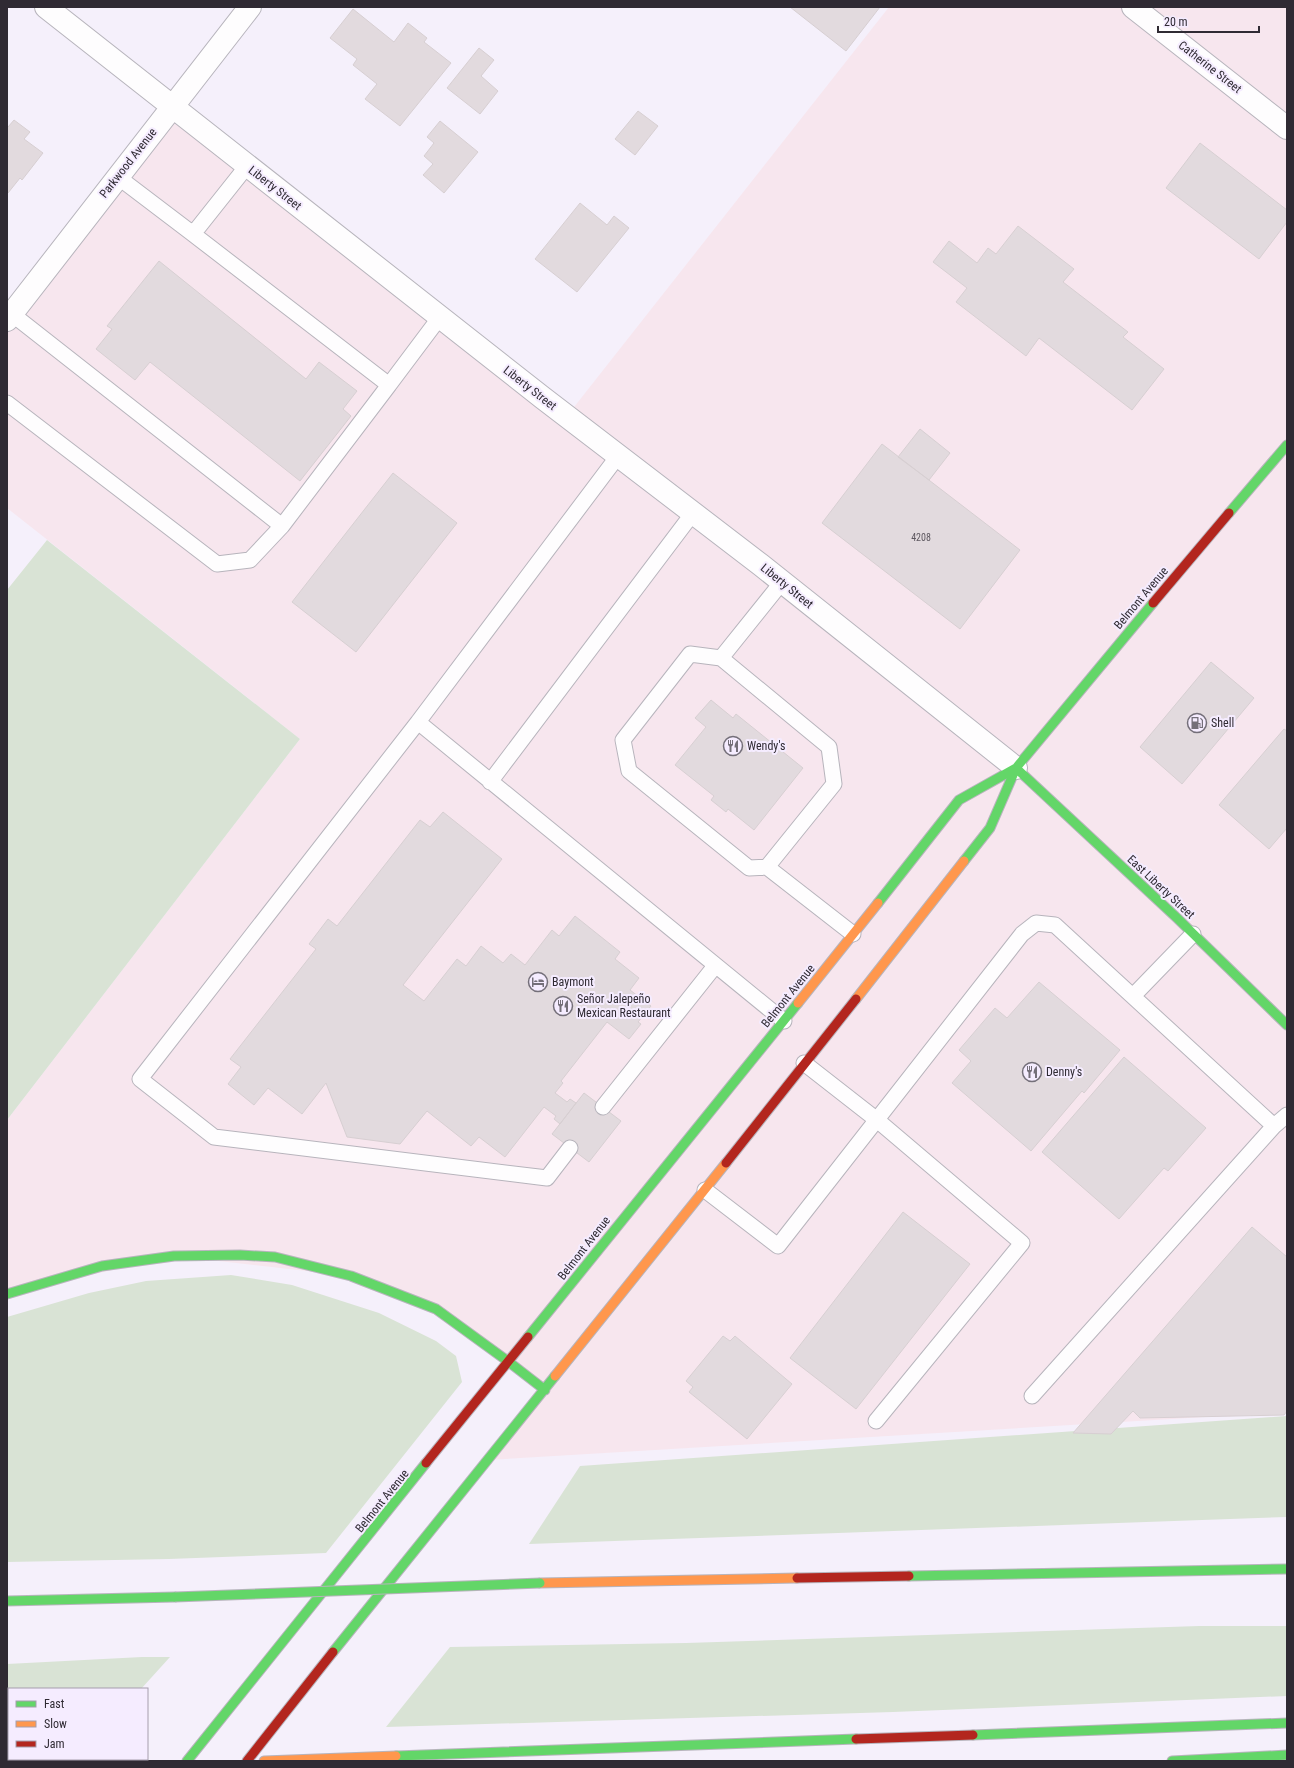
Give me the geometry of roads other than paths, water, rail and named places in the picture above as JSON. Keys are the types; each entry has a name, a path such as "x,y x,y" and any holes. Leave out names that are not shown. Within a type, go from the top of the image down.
{"main road":[{"name":"Belmont Avenue","path":"247,1761 705,1190 990,828 1016,768 1162,592 1287,445"},
{"name":"Belmont Avenue","path":"187,1761 509,1362 663,1168 784,1021 959,800 1016,768"},
{"name":"East Liberty Street","path":"1016,768 1193,934 1287,1025"},
{"path":"7,1294 102,1266 174,1256 240,1255 276,1257 351,1276 436,1309 545,1390"},
{"path":"7,1601 175,1597 540,1583 1287,1569"},
{"path":"264,1761 1287,1723"},
{"path":"1172,1761 1287,1755"}],"street":[{"name":"Liberty Street","path":"46,7 440,317 782,582 1016,768"},
{"name":"Parkwood Avenue","path":"9,317 250,7"},
{"name":"Catherine Street","path":"1133,7 1287,128"}],"lane":[{"path":"193,234 247,166"},
{"path":"118,176 389,385"},
{"path":"9,317 282,526"},
{"path":"7,403 217,564 250,560 282,526 440,317"},
{"path":"570,1148 547,1178 214,1138 140,1079 418,722 618,456"},
{"path":"490,782 693,513"},
{"path":"721,658 782,582"},
{"path":"767,867 834,784 829,746 721,658 690,654 623,740 629,771 748,868 767,867 853,934"},
{"path":"418,722 784,1021"},
{"path":"705,1190 778,1246 1022,934 1036,923 1055,925 1274,1126"},
{"path":"1133,996 1193,934"},
{"path":"603,1108 715,966"},
{"path":"804,1063 877,1120 1022,1243 876,1421"},
{"path":"1032,1396 1274,1126 1287,1115"}],"place":[{"name":"Shell","path":"1197,723"},
{"name":"Wendy's","path":"733,746"},
{"name":"Baymont","path":"538,982"},
{"name":"Señor Jalepeño Mexican Restaurant","path":"563,1006"},
{"name":"Denny's","path":"1032,1072"}]}
